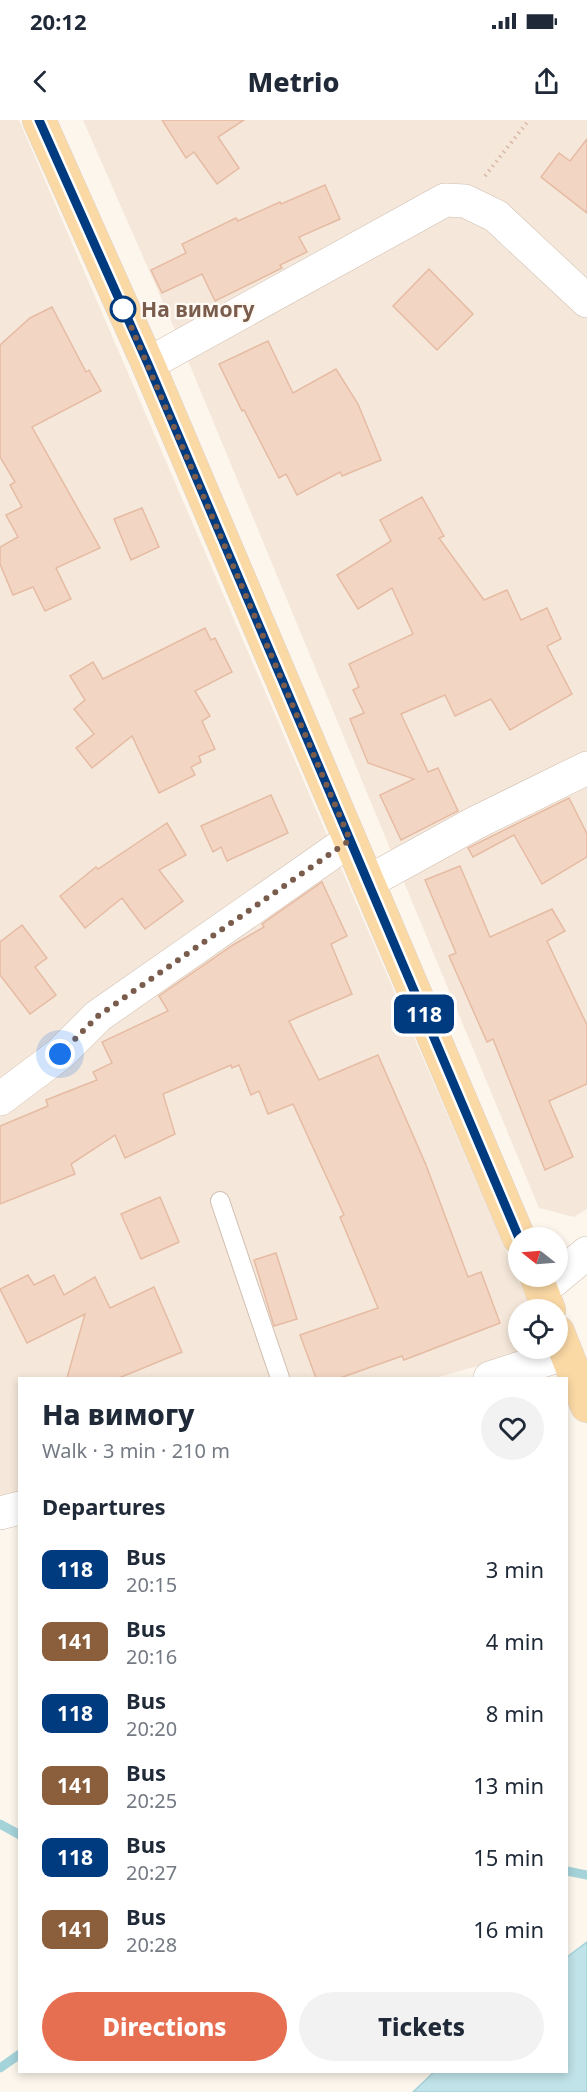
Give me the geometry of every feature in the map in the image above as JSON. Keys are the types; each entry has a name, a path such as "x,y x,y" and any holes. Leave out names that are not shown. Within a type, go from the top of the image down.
{"main road":[{"path":"39,120 148,364 514,1227"},
{"path":"568,1358 587,1406"}],"street":[{"path":"148,364 445,200 465,201 496,216 587,301"},
{"path":"368,882 477,822 587,768"},
{"path":"0,1099 60,1054 98,1016 350,840"},
{"path":"542,1292 587,1253"},
{"path":"492,1377 529,1359"},
{"path":"0,1513 18,1508"}],"lane":[{"path":"220,1201 280,1377"}],"path":[{"path":"465,201 529,120"}],"shaded area":[{"path":"0,120 19,120 508,1256 508,1287 522,1287 527,1299 508,1299 508,1357 439,1377 18,1377 18,1499 0,1505"},
{"path":"83,120 587,120 587,1209 574,1217 539,1208 179,339"}],"water":[{"path":"587,1942 587,2092 413,2092 433,2073 568,2073 568,1956"}],"building":[{"path":"162,120 244,120 218,137 239,168 217,184 194,152 186,158"},
{"path":"587,139 587,213 541,177 559,153 570,161"},
{"path":"325,185 340,219 299,237 307,252 280,265 282,268 215,301 202,274 162,293 151,270 186,253 182,244 236,218 238,221"},
{"path":"429,269 473,314 437,350 393,306"},
{"path":"52,307 86,372 89,370 101,391 32,427 100,548 56,568 71,599 45,611 33,587 13,595 0,564 0,547 18,537 6,515 22,507 10,485 15,482 0,457 0,345 30,318"},
{"path":"268,341 293,393 336,369 358,404 381,460 342,476 340,472 297,495 286,474 279,478 219,364"},
{"path":"422,497 444,536 439,538 484,600 507,590 521,620 547,608 561,639 547,646 572,694 510,730 491,699 455,716 445,695 401,714 428,772 438,768 458,811 401,840 380,795 414,779 368,763 350,719 364,713 353,690 359,687 349,664 413,634 392,588 358,609 337,575 391,541 380,520"},
{"path":"142,508 159,547 131,560 114,519"},
{"path":"205,628 211,640 215,638 232,672 195,691 210,716 202,721 215,749 199,756 201,762 191,767 195,775 159,793 132,736 92,768 76,748 94,734 74,709 85,700 70,676 93,662 103,679"},
{"path":"271,795 288,833 227,861 221,847 213,852 201,826"},
{"path":"569,798 587,834 587,857 542,884 514,835 473,857 468,848"},
{"path":"167,823 186,855 159,870 183,901 145,929 122,898 85,928 60,896 96,867 98,869"},
{"path":"460,866 490,937 552,909 565,931 547,941 587,1025 587,1084 549,1101 573,1157 545,1170 493,1039 487,1042 449,956 456,953 425,880"},
{"path":"322,882 347,936 331,944 352,994 289,1021 319,1080 378,1055 426,1165 468,1277 481,1272 500,1323 404,1360 402,1356 343,1377 316,1377 300,1335 378,1308 340,1217 344,1215 293,1104 268,1114 259,1091 251,1095 239,1065 232,1068 231,1065 163,1094 175,1134 125,1158 115,1135 71,1164 75,1174 0,1204 0,1126 48,1106 46,1100 97,1080 93,1072 112,1063 102,1042 168,1011 159,996 233,945 264,927 262,924"},
{"path":"22,925 47,958 35,967 56,995 30,1014 0,975 0,942"},
{"path":"160,1197 179,1242 141,1259 121,1214"},
{"path":"276,1253 297,1319 274,1326 254,1260"},
{"path":"28,1275 34,1285 54,1275 64,1295 95,1277 110,1308 154,1287 182,1352 121,1377 67,1377 85,1314 27,1343 0,1289"}],"waterway":[{"path":"0,1824 18,1834"},
{"path":"568,1871 587,1875"},
{"path":"0,2068 18,2055"}],"bus line":[{"name":"118","path":"39,120 148,364 514,1227"}],"place":[{"name":"На вимогу","path":"123,309"}],"route":[{"path":"60,1054 84,1027 98,1016 350,840 121,303 123,309"}]}
